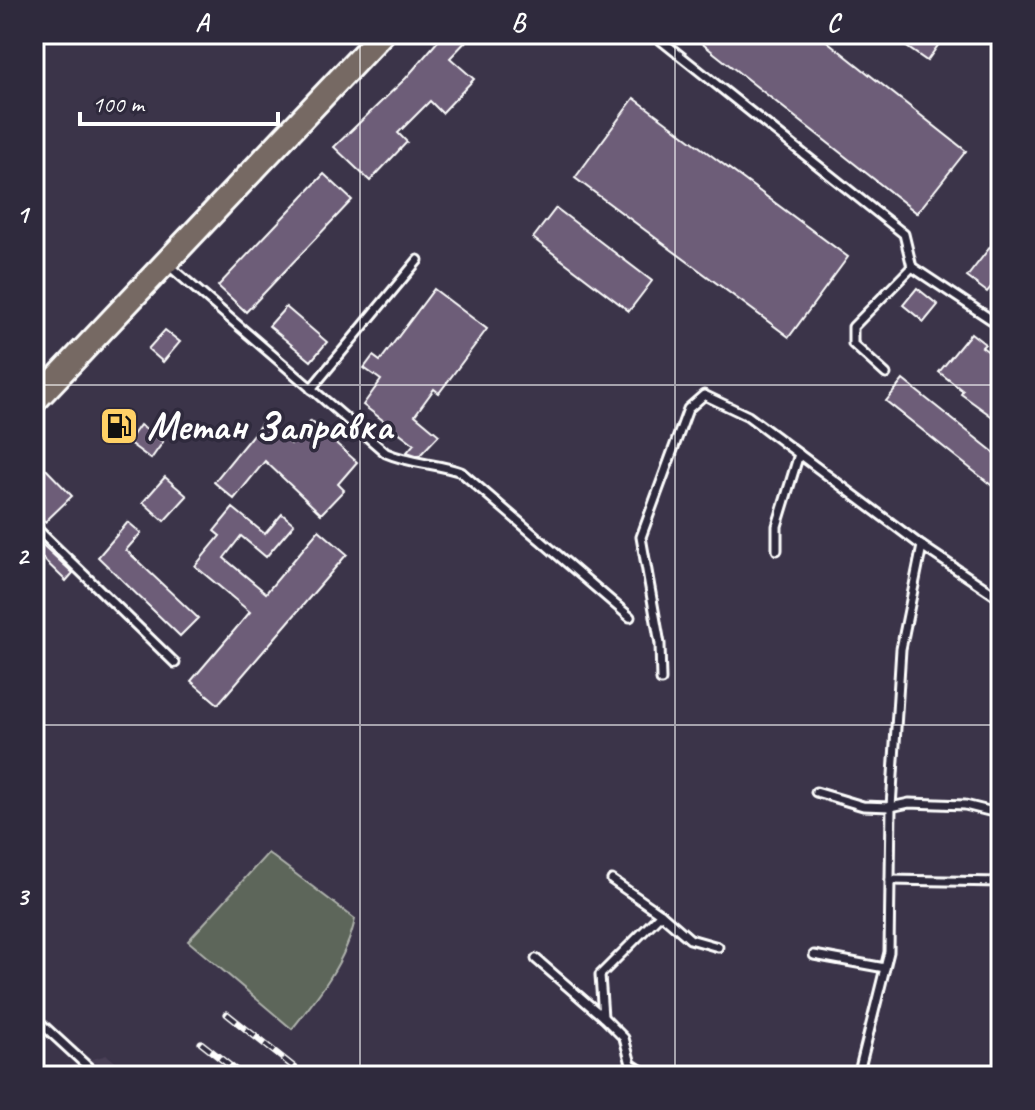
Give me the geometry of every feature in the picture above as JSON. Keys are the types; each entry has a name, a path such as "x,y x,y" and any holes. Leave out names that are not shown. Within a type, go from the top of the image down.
{"main road":[{"path":"34,384 366,34"},
{"path":"34,402 382,34"}],"lane":[{"path":"656,35 904,234 912,267 1001,326"},
{"path":"311,389 418,260"},
{"path":"165,263 386,453 407,462 445,466 461,472 630,617"},
{"path":"886,374 853,344 853,327 912,267"},
{"path":"661,680 660,644 641,537 688,409 704,395 748,416 922,546 1001,599"},
{"path":"777,550 777,526 799,454"},
{"path":"34,526 175,663"},
{"path":"858,1076 889,952 891,807 901,649 922,546"},
{"path":"816,792 863,806 891,807 909,803 965,805 1001,814"},
{"path":"612,880 661,914 690,939 718,947"},
{"path":"890,880 1001,882"},
{"path":"603,1017 600,975 661,914"},
{"path":"814,955 885,968"},
{"path":"536,959 624,1038 631,1064 650,1076"},
{"path":"34,1017 98,1076"}],"shaded area":[{"path":"107,1055 131,1076 34,1076"}],"green space":[{"path":"268,853 355,919 338,964 292,1029 188,941"}],"building":[{"path":"444,34 473,34 450,58 474,79 442,113 430,101 398,133 407,142 370,181 334,147 406,78"},
{"path":"690,34 818,34 966,151 917,213"},
{"path":"888,34 946,34 927,61"},
{"path":"634,98 848,257 789,337 575,178"},
{"path":"324,174 352,200 246,312 218,286"},
{"path":"556,208 652,281 629,311 533,238"},
{"path":"1001,233 1001,275 987,292 967,277"},
{"path":"917,288 938,305 924,322 903,305"},
{"path":"434,289 487,329 439,393 434,389 415,415 439,435 419,456 407,452 414,444 363,405 381,380 364,368 373,356 380,361"},
{"path":"286,307 327,342 311,361 269,326"},
{"path":"165,330 180,342 163,362 148,349"},
{"path":"971,333 985,344 982,347 1001,361 1001,423 961,394 963,391 939,372"},
{"path":"903,380 1001,458 1001,493 886,401"},
{"path":"311,421 357,462 338,484 344,490 321,514 265,461 234,499 214,482 263,422 291,444"},
{"path":"140,425 163,442 151,459 128,442"},
{"path":"42,465 72,496 45,522 34,510 34,472"},
{"path":"165,477 187,496 164,521 143,502"},
{"path":"233,508 265,534 282,514 294,524 266,557 241,536 224,558 266,593 319,530 347,554 218,704 191,681 250,612 195,566 220,536 214,531"},
{"path":"128,522 141,533 126,550 198,618 180,636 98,557"},
{"path":"34,537 73,573 66,581 34,550"}],"railway":[{"path":"227,1014 305,1076"},
{"path":"201,1043 243,1076"},
{"path":"174,1071 179,1076"}],"place":[{"name":"Метан Заправка","path":"119,426"}]}
